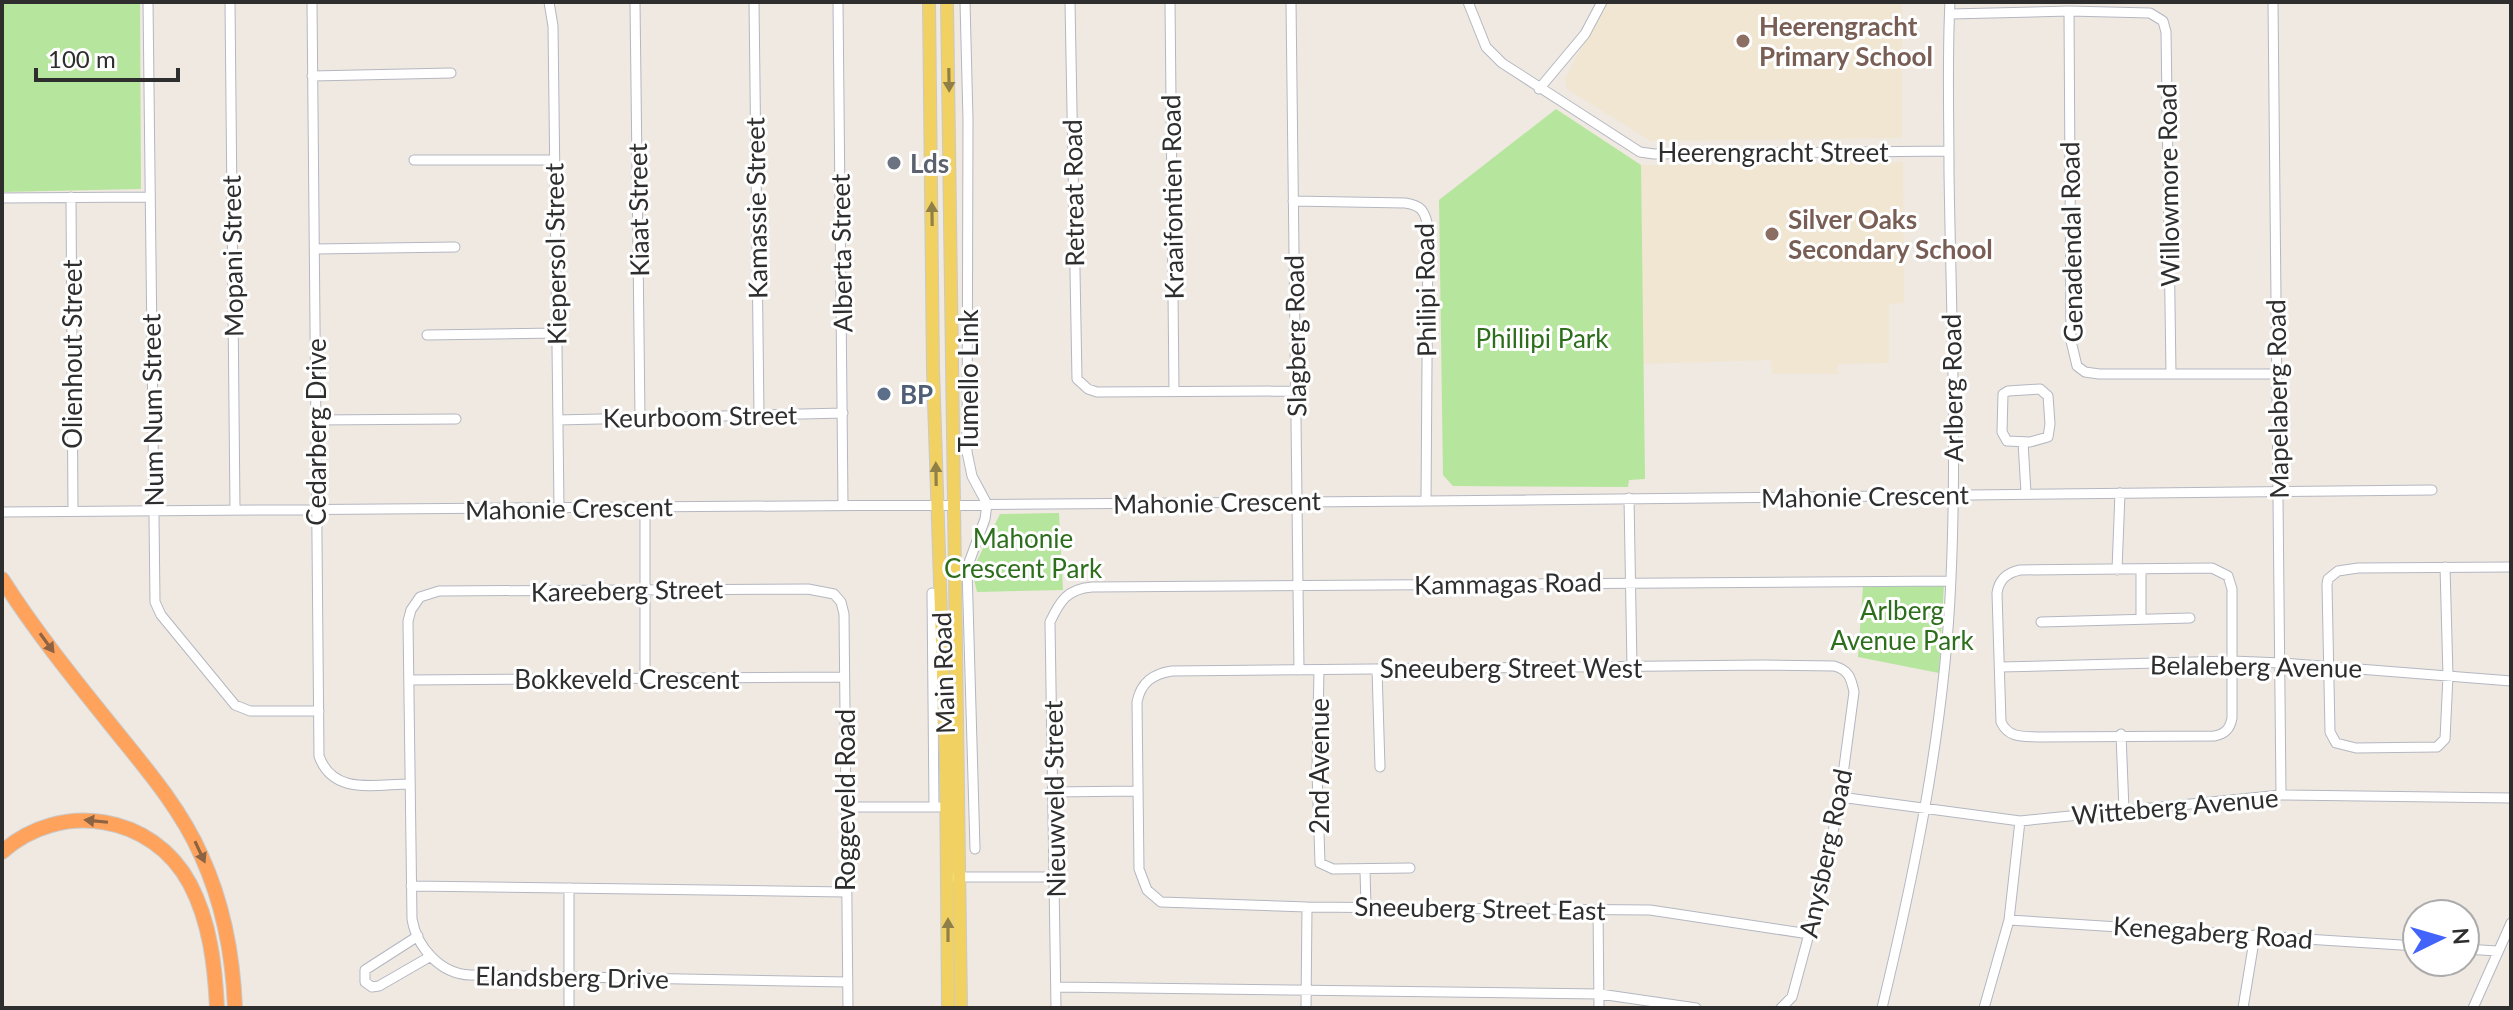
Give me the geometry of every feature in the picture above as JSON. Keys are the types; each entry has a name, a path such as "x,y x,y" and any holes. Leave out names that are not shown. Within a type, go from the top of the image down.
{"highway":[{"path":"2,579 51,649 171,802 196,844 212,883 226,931 235,1008"},
{"path":"2,852 34,830 79,819 119,824 153,842 182,871 202,913 215,969 217,1008"}],"main road":[{"name":"Main Road","path":"929,2 936,504 946,807 954,877 961,1008"},
{"name":"Main Road","path":"946,807 953,504 947,2"},
{"name":"Main Road","path":"948,1008 954,877"}],"street":[{"name":"Num Num Street","path":"148,2 153,511 158,611 230,701 239,708 250,711 319,711"},
{"name":"Mopani Street","path":"230,2 235,510"},
{"name":"Cedarberg Drive","path":"312,2 319,756 334,780 348,784 410,784"},
{"name":"Kiepersol Street","path":"549,2 553,26 559,507"},
{"name":"Kiaat Street","path":"635,2 640,417"},
{"name":"Kamassie Street","path":"754,2 759,415"},
{"name":"Alberta Street","path":"838,2 843,504"},
{"name":"Tumello Link","path":"965,2 968,120 967,452 972,476 987,504"},
{"name":"Retreat Road","path":"1070,2 1075,374 1079,383 1097,392 1174,391"},
{"name":"Kraaifontien Road","path":"1170,2 1174,391"},
{"name":"Slagberg Road","path":"1291,2 1299,670"},
{"name":"Heerengracht Street","path":"1468,2 1481,36 1490,52 1502,63 1635,150 1650,154 1949,151"},
{"path":"1539,89 1585,34 1602,2"},
{"name":"Arlberg Road","path":"1882,1008 1911,886 1941,705 1951,581 1954,495 1950,2"},
{"name":"Mapelaberg Road","path":"2273,2 2281,795"},
{"path":"1950,14 2069,11"},
{"name":"Genadendal Road","path":"2069,11 2073,360 2080,370 2091,374 2276,374"},
{"name":"Willowmore Road","path":"2069,11 2143,12 2159,17 2166,32 2171,373"},
{"path":"312,76 451,73"},
{"path":"414,160 554,160"},
{"name":"Olienhout Street","path":"71,197 73,511"},
{"path":"2,198 150,197"},
{"name":"Philipi Road","path":"1293,201 1405,203 1422,209 1428,227 1426,501"},
{"path":"315,249 455,247"},
{"path":"427,335 555,333"},
{"path":"2042,390 2048,396 2049,435 2042,440 2023,442 2007,441 2003,435 2002,395 2008,391 2042,390"},
{"path":"1174,391 1295,391"},
{"name":"Keurboom Street","path":"558,420 843,413"},
{"path":"317,420 456,419"},
{"path":"2023,442 2026,493"},
{"name":"Mahonie Crescent","path":"2,512 2432,490"},
{"path":"2117,570 2120,493"},
{"path":"1629,498 1632,667"},
{"path":"975,849 967,568 985,519 987,504"},
{"path":"645,507 645,679"},
{"path":"2445,567 2447,732 2441,745 2356,748 2341,745 2331,737 2327,584 2330,578 2341,570 2349,569 2445,567 2511,567"},
{"path":"2212,568 2225,573 2232,589 2230,727 2214,736 2121,734 2040,737 2010,734 2001,722 1999,582 2007,574 2020,570 2117,570 2212,568"},
{"path":"2141,569 2141,619"},
{"name":"Kammagas Road","path":"1066,595 1074,590 1092,587 1951,581"},
{"name":"Kareeberg Street","path":"420,597 439,591 645,589 808,589 834,594"},
{"path":"847,807 946,807 932,593"},
{"name":"Roggeveld Road","path":"834,594 841,602 844,614 848,1008"},
{"name":"Nieuwveld Street","path":"1056,1008 1050,622 1066,595"},
{"name":"Elandsberg Drive","path":"420,597 408,621 412,923 431,956 443,968 457,975 847,982"},
{"path":"2041,622 2190,618"},
{"name":"Belaleberg Avenue","path":"2001,667 2232,661 2330,665 2511,681"},
{"name":"Sneeuberg Street West","path":"1137,791 1137,702 1143,686 1152,677 1172,671 1834,666 1848,672 1854,692"},
{"path":"1377,669 1380,767"},
{"name":"2nd Avenue","path":"1319,670 1317,771 1321,865 1365,870 1410,868"},
{"name":"Bokkeveld Crescent","path":"409,680 844,677"},
{"name":"Anysberg Road","path":"1781,1008 1792,997 1809,934 1840,797 1854,692"},
{"path":"2121,734 2124,810"},
{"path":"1054,792 1137,791"},
{"name":"Sneeuberg Street East","path":"1137,791 1139,877 1151,895 1168,904 1650,910 1809,934"},
{"name":"Witteberg Avenue","path":"1840,797 2020,821 2281,795 2511,798"},
{"path":"1984,1008 2009,920 2020,821"},
{"path":"1365,870 1366,907"},
{"path":"954,877 1055,877"},
{"path":"411,886 846,892"},
{"path":"569,888 569,1008"},
{"path":"1306,1008 1307,907"},
{"path":"1598,909 1599,1008"},
{"name":"Kenegaberg Road","path":"2009,920 2401,945"},
{"path":"2473,1008 2511,923"},
{"path":"2243,1008 2255,935"},
{"path":"418,936 365,970 365,982 372,987 379,986 431,956"},
{"path":"2481,950 2497,951"},
{"path":"1056,987 1600,994 1696,1008"}],"shaded area":[{"name":"Heerengracht Primary School","path":"1605,2 1902,2 1902,138 1651,141 1567,89 1565,79"},
{"name":"Silver Oaks Secondary School","path":"1903,162 1904,303 1889,304 1889,363 1838,364 1838,374 1772,374 1771,360 1642,364 1641,165"}],"green space":[{"path":"2,2 140,2 141,189 2,192"},
{"name":"Phillipi Park","path":"1556,109 1641,165 1645,479 1629,480 1628,487 1453,486 1443,475 1439,200"},
{"name":"Mahonie Crescent Park","path":"1059,513 1063,590 977,592 972,571 1000,514"},
{"name":"Arlberg Avenue Park","path":"1944,584 1939,673 1858,657 1863,586"}],"place":[{"name":"Heerengracht Primary School","path":"1743,41"},
{"name":"Lds","path":"894,163"},
{"name":"Silver Oaks Secondary School","path":"1772,234"},
{"name":"BP","path":"884,394"}]}
